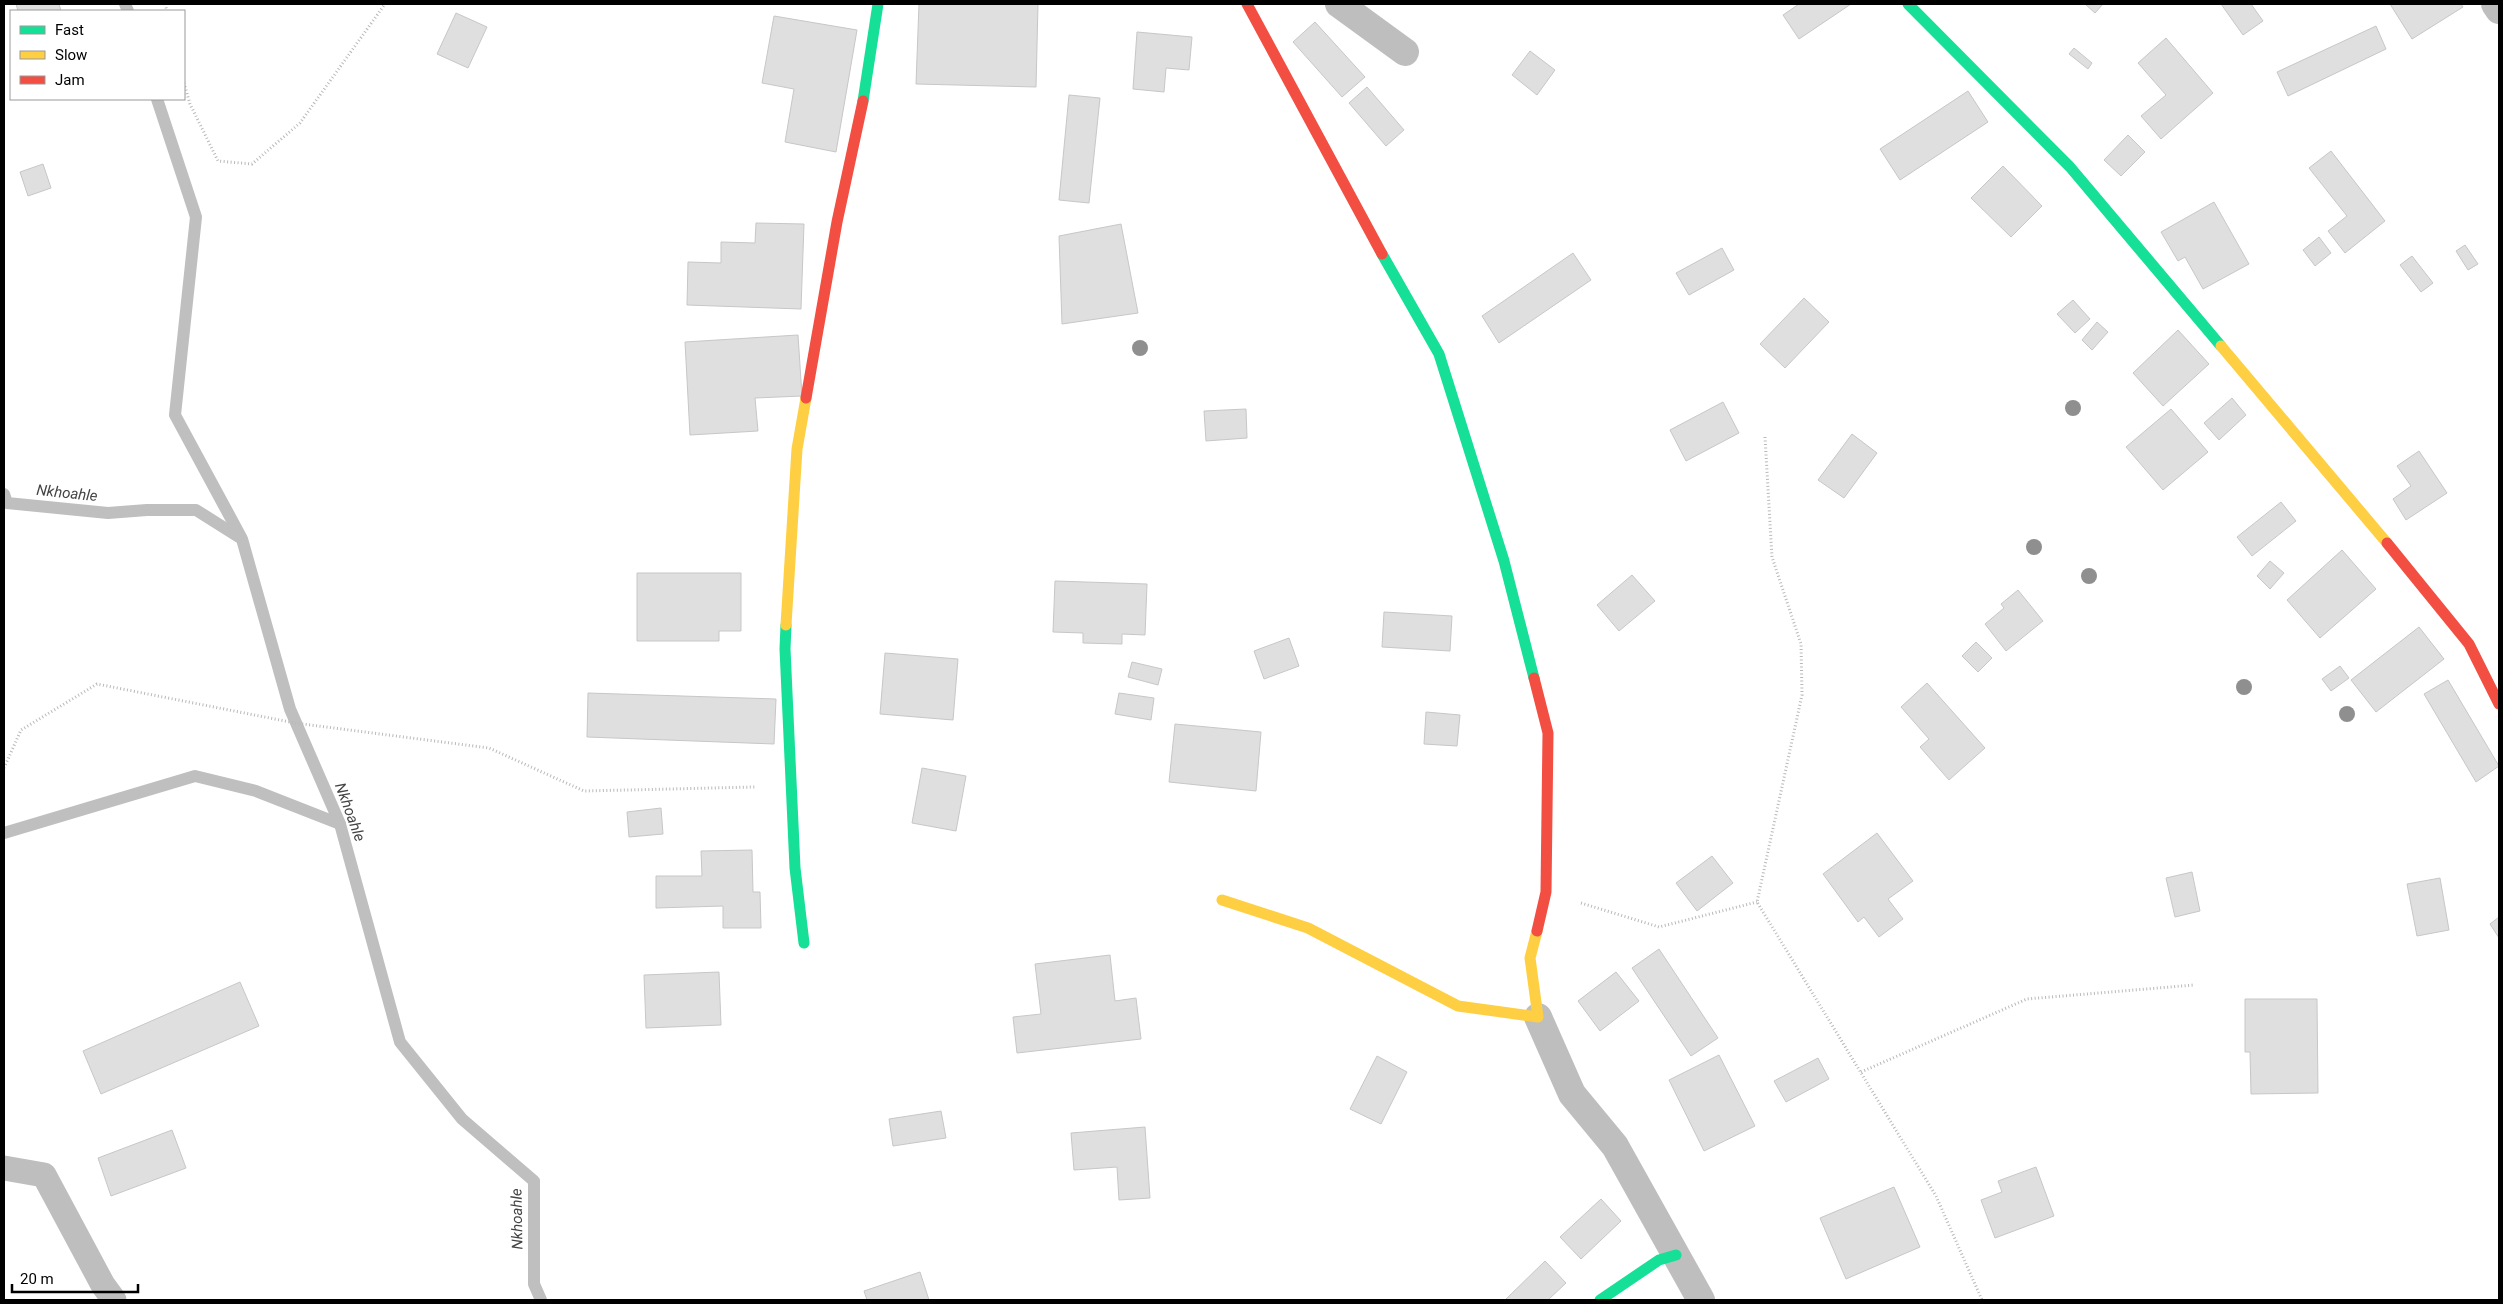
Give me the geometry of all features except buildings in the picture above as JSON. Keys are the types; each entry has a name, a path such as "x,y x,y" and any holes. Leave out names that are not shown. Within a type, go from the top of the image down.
{"street":[{"path":"804,942 795,868 785,649 797,449 837,222 862,109 878,4"},
{"path":"1246,4 1367,229 1439,354 1504,561 1548,733 1546,892 1530,958 1538,1017 1572,1094 1615,1146 1701,1300"},
{"path":"1339,4 1405,52"},
{"path":"1908,4 2070,167 2312,453 2469,644 2499,704"},
{"path":"2495,4 2499,10"},
{"path":"1222,900 1308,928 1458,1006 1538,1017"},
{"path":"1600,1300 1659,1260 1676,1255"}],"lane":[{"path":"4,1168 44,1174 114,1300"}],"path":[{"path":"185,86 190,104 218,161 252,164 300,123 385,4"},
{"path":"1764,437 1772,558 1801,644 1802,695 1757,902 1936,1196 1982,1300"},
{"path":"4,768 21,730 97,684 304,724 489,748 584,791 790,787"},
{"path":"1546,892 1659,927 1757,902"},
{"path":"1861,1072 2027,999 2194,985"}],"waterway":[{"path":"125,4 128,10"},
{"path":"157,100 196,217 175,415 241,537"},
{"name":"Nkhoahle","path":"4,494 7,503 108,513 147,510 196,510 242,539 290,709 340,824 400,1042 462,1119 534,1181 534,1284 541,1300"},
{"path":"4,833 195,776 256,791 340,824"}],"traffic: fast":[{"path":"863,101 878,4"},
{"path":"1908,4 2070,167 2221,346"},
{"path":"1382,254 1439,354 1504,561 1534,678"},
{"path":"786,625 785,649 795,868 804,943"},
{"path":"1600,1300 1659,1260 1676,1255"}],"traffic: slow":[{"path":"2221,346 2387,543"},
{"path":"786,625 797,449 806,398"},
{"path":"1222,900 1308,928 1458,1006 1538,1017 1530,958 1537,931"}],"traffic: jam":[{"path":"1247,4 1382,254"},
{"path":"806,398 837,222 863,101"},
{"path":"2387,543 2469,644 2499,704"},
{"path":"1534,678 1548,733 1546,892 1537,931"}]}
